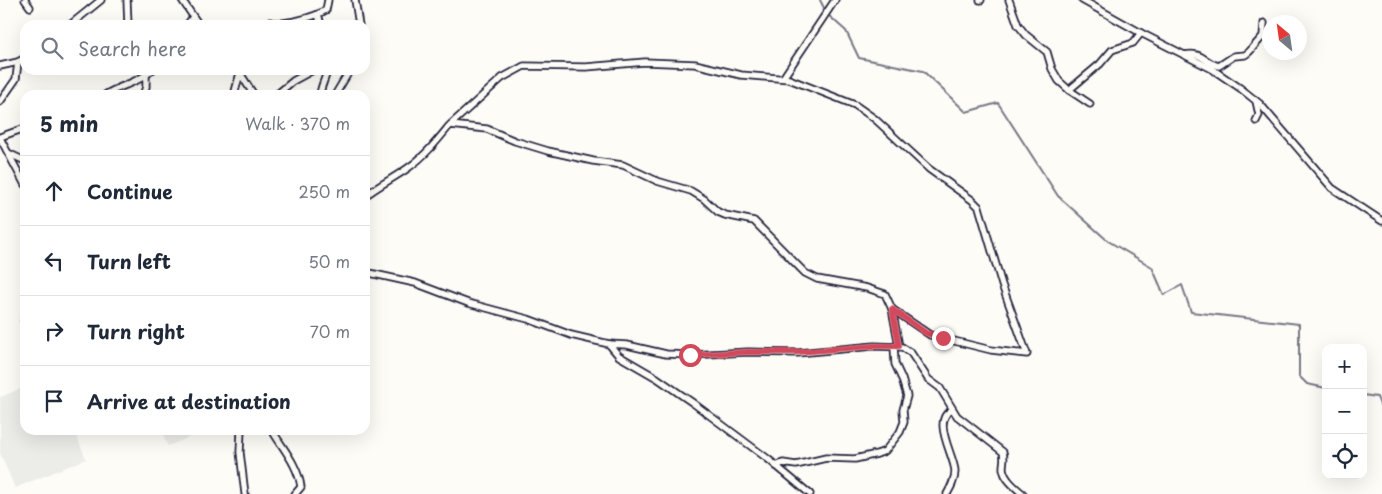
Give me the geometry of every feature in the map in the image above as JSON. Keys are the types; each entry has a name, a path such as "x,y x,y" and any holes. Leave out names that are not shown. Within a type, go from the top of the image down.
{"street":[{"path":"25,0 30,7"},
{"path":"76,20 101,0"},
{"path":"127,0 128,20"},
{"path":"182,0 195,20"},
{"path":"291,20 318,14 326,10 328,0"},
{"path":"355,0 357,20"},
{"path":"783,78 835,0"},
{"path":"1009,0 1018,25 1047,52 1055,76 1069,90 1090,104"},
{"path":"1082,0 1212,69 1256,101 1332,188 1382,221"},
{"path":"318,14 320,20"},
{"path":"1069,90 1100,64 1112,50 1133,43 1141,33"},
{"path":"1184,55 1196,54 1220,66 1234,56 1246,55 1262,37"},
{"path":"0,66 18,62 16,79 0,102"},
{"path":"370,192 413,165 450,126 502,78 524,66 586,67 645,62 676,62 703,65 751,76 783,78 860,108 903,143 929,169 976,204 1027,354 991,350 933,336 892,309"},
{"path":"115,90 146,75 145,90"},
{"path":"236,90 240,75"},
{"path":"243,75 251,90"},
{"path":"282,90 304,75"},
{"path":"320,90 326,75"},
{"path":"338,90 347,75"},
{"path":"1256,101 1259,115 1256,121"},
{"path":"450,126 487,129 515,141 548,151 593,162 623,165 657,181 691,191 704,199 718,212 754,221 804,273 817,279 879,291 885,294 892,309 897,346 894,360 907,396 903,410 904,422 900,432 878,454 856,459 814,459 796,465 783,463 776,466"},
{"path":"20,130 0,137 20,174"},
{"path":"8,153 20,159"},
{"path":"370,273 412,282 468,303 528,319 571,335 666,354 798,352 874,346 906,348 928,379 943,392 960,420 973,427 1003,452 1004,472 1023,494"},
{"path":"609,344 620,356 657,378 693,403 810,494"},
{"path":"948,494 952,486 955,470 943,420 948,412 953,410"},
{"path":"241,435 240,452 245,494"},
{"path":"275,435 291,458 302,487 294,494"}],"shaded area":[{"path":"20,389 20,435 76,435 86,459 15,488 0,453 0,397"},
{"path":"163,435 195,435 168,446"}],"waterway":[{"path":"820,0 827,14 846,31 859,58 923,71 966,112 998,103 1058,196 1108,241 1152,267 1164,295 1182,285 1191,312 1299,324 1299,376 1307,384 1322,387"},
{"path":"1367,396 1377,397 1382,410"}],"route":[{"path":"690,355 798,352 884,345 899,346 892,309 926,333 943,338"}]}
